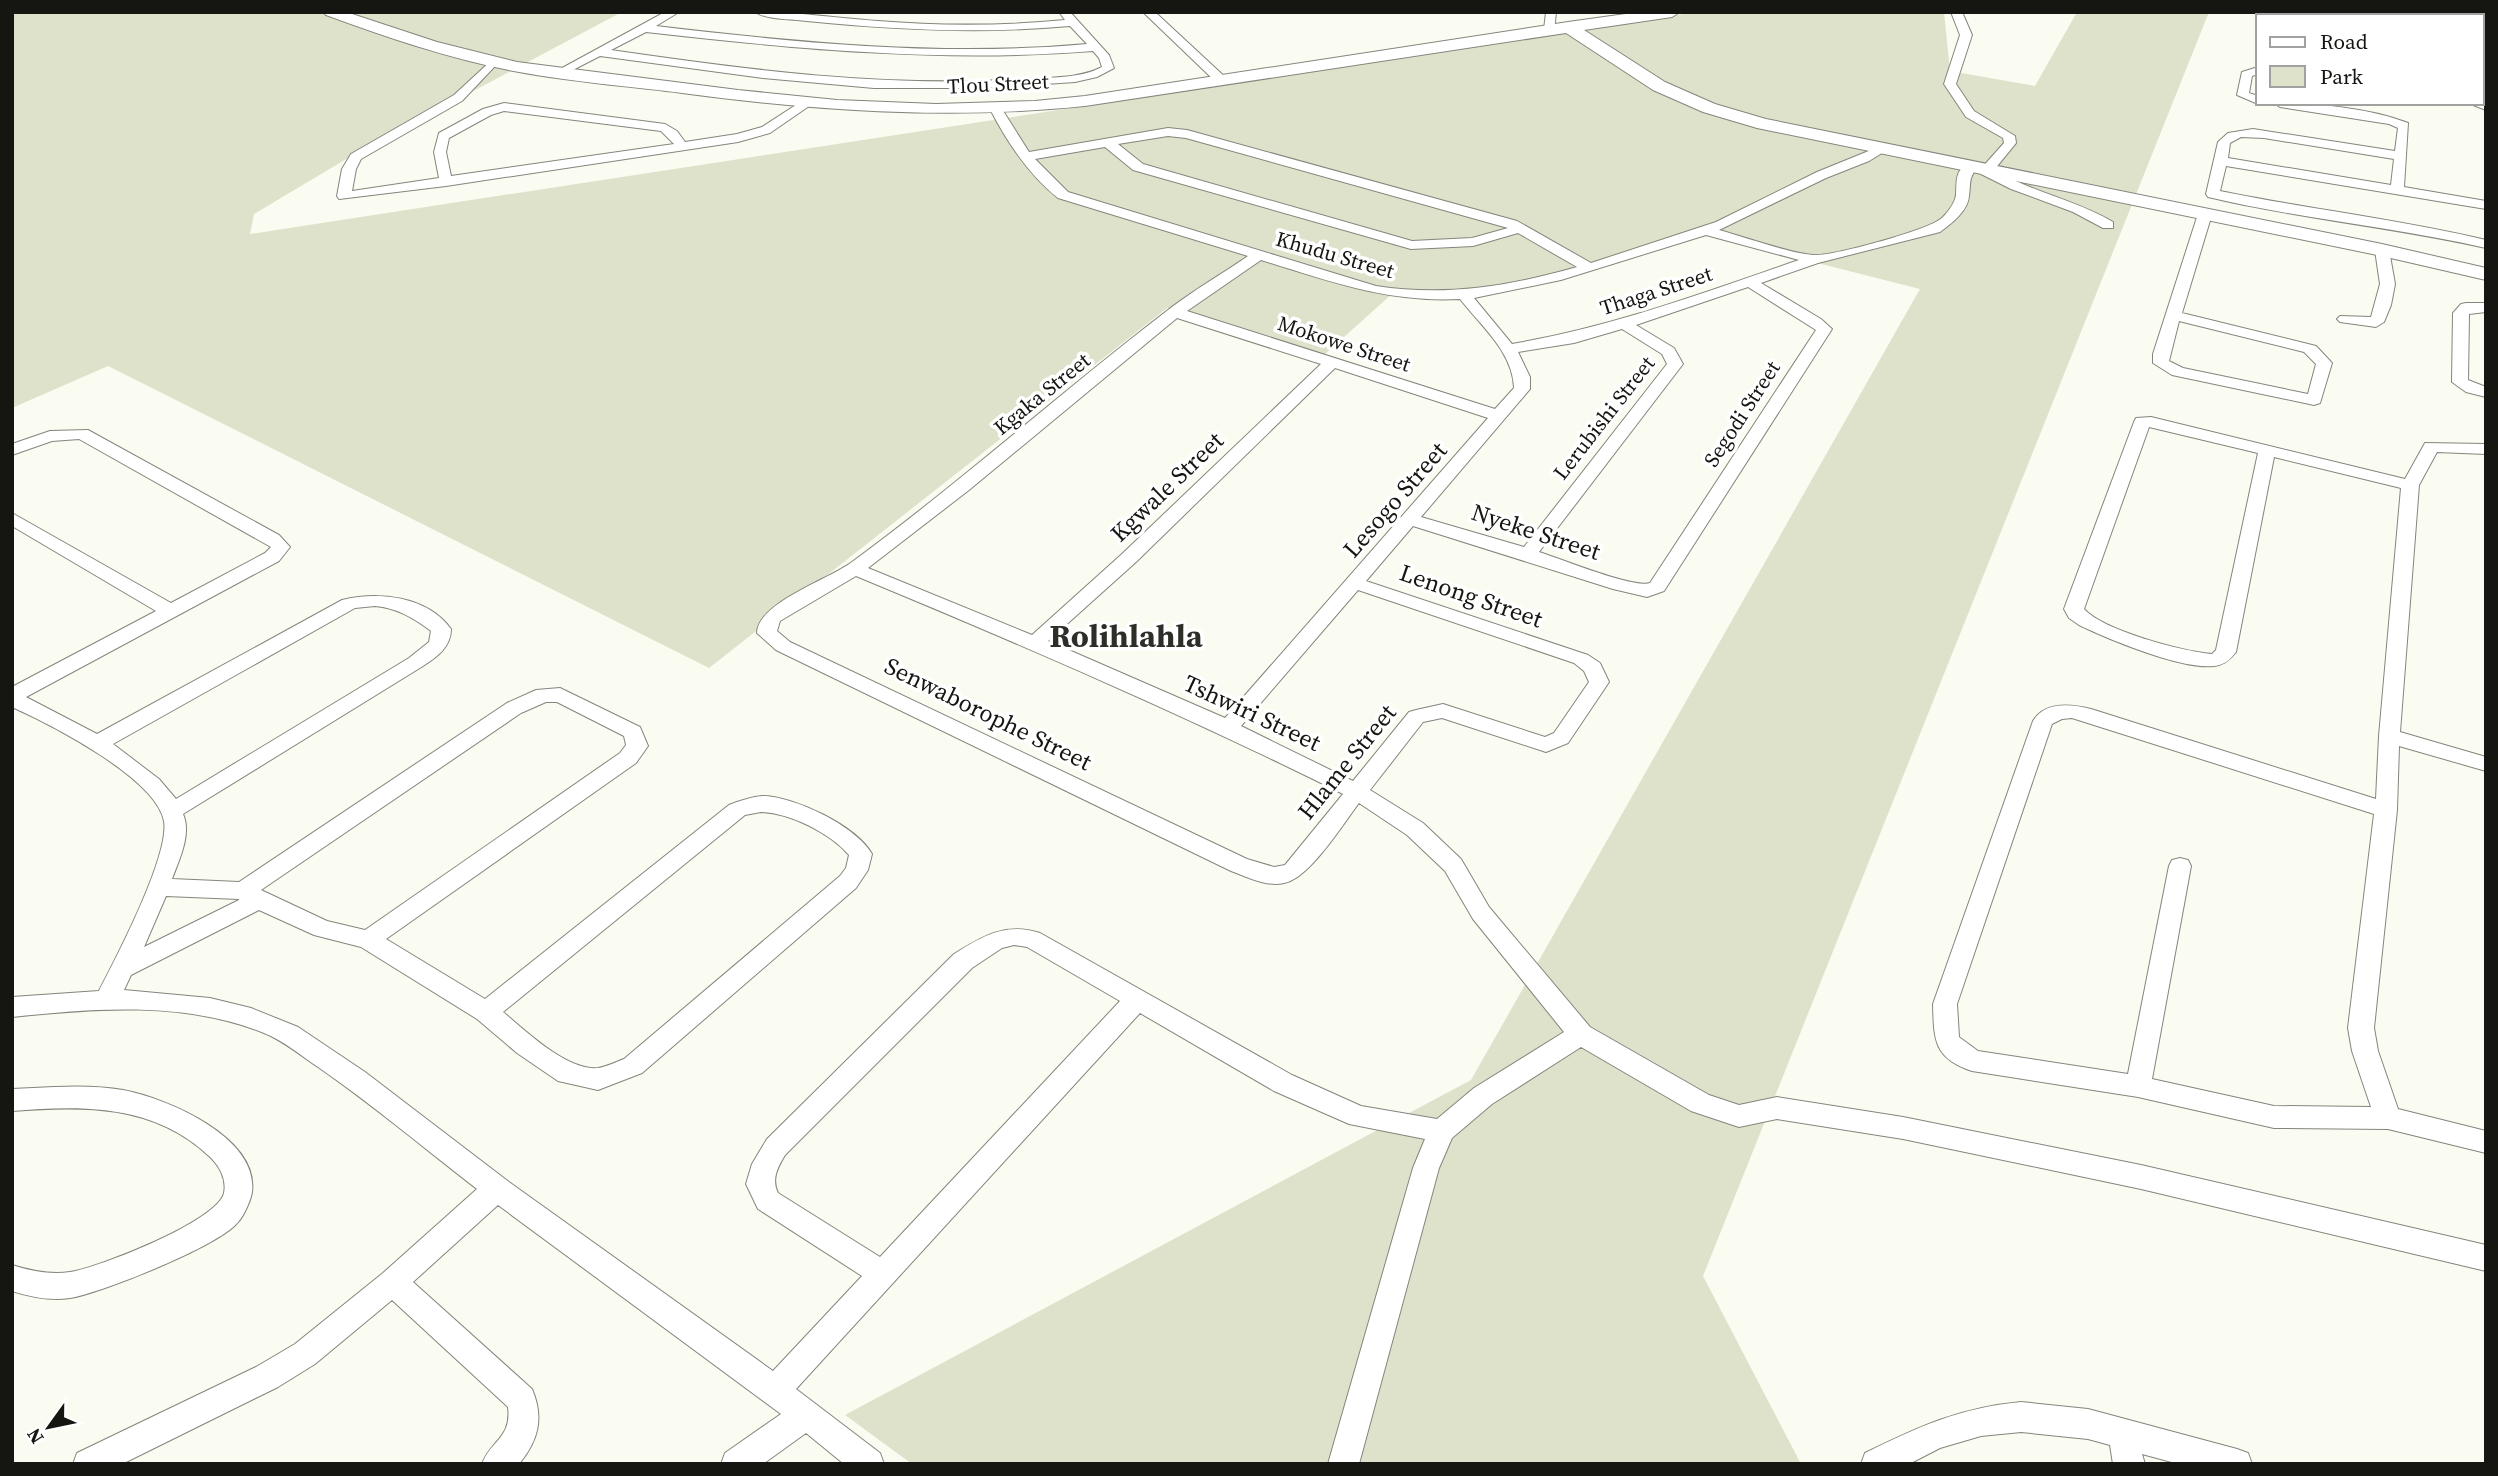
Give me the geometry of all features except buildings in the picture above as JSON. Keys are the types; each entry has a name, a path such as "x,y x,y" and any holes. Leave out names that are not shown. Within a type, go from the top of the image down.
{"street":[{"name":"Tlou Street","path":"331,12 493,62 559,73 806,104 996,109 1085,101 1672,12"},
{"path":"559,73 674,12"},
{"path":"760,12 872,25 994,29 1073,22"},
{"path":"599,52 824,80 980,85 1100,73 1108,68 1108,62 1097,47 1064,12"},
{"path":"1148,12 1221,80"},
{"path":"1551,12 1559,29 1659,86 1702,105 1774,127 2382,250 2486,274"},
{"path":"1956,12 1966,35 1950,84 1970,114 2009,136 2010,143 1978,169"},
{"path":"984,15 994,29"},
{"path":"644,29 803,47 909,55 1006,55 1097,47"},
{"path":"493,62 458,99 356,157 349,169 344,195 446,183 752,135 780,122 806,104"},
{"path":"2256,72 2246,74 2243,95 2256,99"},
{"path":"2292,105 2392,121 2404,127 2397,191"},
{"path":"2392,121 2393,105"},
{"path":"446,183 440,152 443,136 487,111 501,107 665,128 682,146"},
{"name":"Khudu Street","path":"996,109 1007,131 1048,183 1063,195 1395,294 1428,297 1517,288 1705,231 1767,205 1825,173 1864,160 1881,150"},
{"path":"1028,156 1168,132 1187,134 1460,208 1522,228 1590,268"},
{"path":"2400,156 2247,132 2225,139 2213,194 2230,200 2440,233 2486,244"},
{"path":"1108,142 1138,167 1411,245 1473,242 1522,228"},
{"path":"2222,161 2486,205"},
{"path":"1978,169 2007,185 2065,204 2108,225"},
{"name":"Thaga Street","path":"1508,349 1574,338 1624,324 1814,260 1896,241 1940,226 1960,204 1963,195 1961,182 1978,169"},
{"path":"2174,315 2310,349 2325,363 2314,400 2178,372 2161,363 2161,354 2205,214"},
{"path":"1705,231 1814,260"},
{"path":"2345,319 2375,323 2382,312 2387,274 2382,265 2382,250"},
{"name":"Kgaka Street","path":"855,569 963,486 1175,312 1259,255"},
{"name":"Segodi Street","path":"1647,591 1657,587 1823,332 1816,322 1750,282"},
{"name":"Lesogo Street","path":"1227,728 1522,389 1524,381 1508,349 1464,295"},
{"path":"2486,308 2469,307 2460,313 2460,382 2472,389 2486,392"},
{"name":"Mokowe Street","path":"1175,312 1499,416"},
{"name":"Lerubishi Street","path":"1528,554 1675,364 1668,351 1624,324"},
{"name":"Kgwale Street","path":"1035,643 1129,558 1331,363"},
{"path":"2267,452 2226,652 2221,657 2209,660 2146,644 2103,631 2076,614 2074,609 2142,422 2410,485"},
{"path":"12,450 50,436 82,433 273,539 281,547 272,557 12,698"},
{"path":"2388,1118 2365,1051 2361,1028 2386,810 2389,736 2410,485 2431,447 2486,449"},
{"path":"12,518 172,612"},
{"name":"Nyeke Street","path":"1410,519 1620,585 1647,591"},
{"name":"Tshwiri Street","path":"855,569 1035,643 1227,728 1356,791 1415,829 1453,865 1481,913 1581,1034 1700,1103 1739,1116 1777,1108 1903,1128 2141,1177 2486,1258"},
{"name":"Senwaborophe Street","path":"855,569 823,585 773,617 767,626 768,636 1208,850 1268,876 1283,877 1293,872"},
{"name":"Lenong Street","path":"1355,583 1570,655 1593,667 1598,686 1561,738 1546,745 1534,743"},
{"path":"99,743 349,604 376,598 391,600 440,629 441,638 435,649 416,662 172,811"},
{"path":"124,968 251,896 514,708 535,698 560,695 633,732 637,746 628,758 368,940"},
{"path":"12,698 63,722 99,743 134,771 164,799 172,811 176,829 157,887 124,968 107,999"},
{"path":"2386,810 2091,716 2063,710 2043,721 1945,1004 1947,1042 1972,1061 2138,1086 2274,1116 2388,1118 2486,1142"},
{"name":"Hlame Street","path":"1293,872 1411,720 1424,713 1443,711 1534,743"},
{"path":"2389,736 2486,764"},
{"path":"157,887 251,896 322,929 368,940 486,1012 526,1046 567,1074 598,1079 633,1066 848,883 857,870 861,855 844,836 790,811 766,804 737,810 486,1012"},
{"path":"2138,1086 2180,866"},
{"path":"881,1273 768,1201 760,1184 765,1164 776,1147 906,1014 963,961 995,940 1014,936 1032,939 1283,1083 1358,1116 1442,1131"},
{"path":"775,1390 1138,998"},
{"path":"12,1007 107,999 206,1005 273,1026 293,1036 393,1105 498,1189 775,1390 869,1464"},
{"path":"1343,1464 1426,1168 1442,1131 1483,1096 1581,1034"},
{"path":"12,1100 67,1098 126,1101 180,1122 207,1138 228,1156 235,1166 238,1192 229,1213 210,1228 109,1273 66,1285 38,1286 12,1278"},
{"path":"88,1464 289,1365 393,1282 498,1189"},
{"path":"393,1282 521,1399 526,1415 520,1437 496,1464"},
{"path":"736,1464 807,1414"},
{"path":"1876,1464 1935,1435 1981,1421 2021,1417 2088,1424 2126,1450 2237,1464"}],"green space":[{"path":"12,12 622,12 353,155 254,214 250,234 1697,12 1944,12 1950,71 2035,86 2077,12 2209,12 1703,1276 1801,1464 912,1464 845,1415 1471,1080 1920,289 1695,232 1535,283 1467,296 1393,293 1324,355 1167,308 709,668 108,366 12,408"}],"district":[{"name":"Rolihlahla","path":"1126,636"}]}
